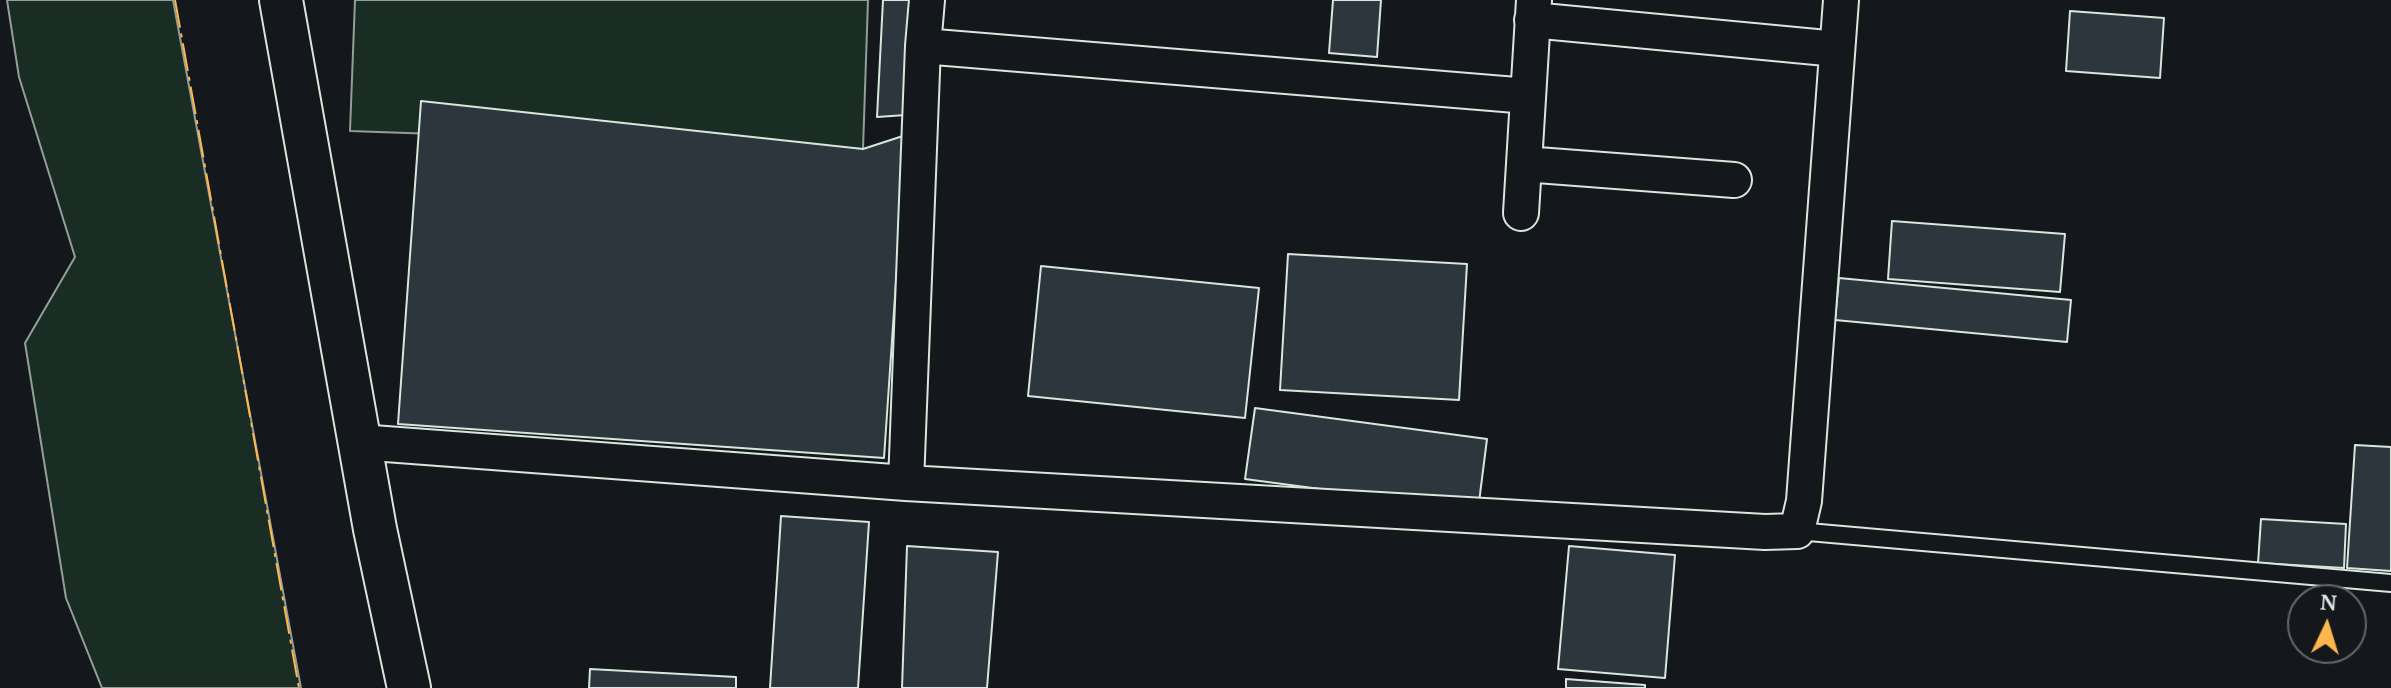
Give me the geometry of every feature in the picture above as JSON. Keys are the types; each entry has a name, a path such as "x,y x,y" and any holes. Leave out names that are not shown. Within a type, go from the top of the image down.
{"street":[{"path":"281,0 375,529 409,688"},
{"path":"906,483 927,0"},
{"path":"359,442 906,483 1749,531 1797,531 1804,501 1841,0"},
{"path":"1521,213 1533,10 1837,49"},
{"path":"923,46 1528,96"},
{"path":"1524,164 1734,180"}],"lane":[{"path":"1797,531 2391,583"}],"green space":[{"path":"7,0 173,0 301,688 102,688 66,598 25,343 75,257 19,77"},
{"path":"355,0 868,0 863,149 350,131"}],"building":[{"path":"883,0 918,0 906,115 877,117"},
{"path":"1333,0 1381,0 1377,57 1329,53"},
{"path":"2070,11 2164,18 2160,78 2066,71"},
{"path":"421,101 863,149 906,135 884,458 398,424"},
{"path":"1892,221 2065,234 2060,292 1888,279"},
{"path":"1288,254 1467,264 1459,400 1280,390"},
{"path":"1041,266 1259,288 1245,418 1028,396"},
{"path":"1839,278 2071,300 2067,342 1835,320"},
{"path":"1255,408 1487,439 1478,510 1245,479"},
{"path":"2355,445 2391,447 2391,571 2347,568"},
{"path":"781,516 869,522 858,688 770,688"},
{"path":"2261,519 2346,524 2344,568 2258,563"},
{"path":"907,546 998,552 987,688 902,688"},
{"path":"1569,546 1675,555 1665,678 1558,669"},
{"path":"590,669 736,677 736,688 589,688"},
{"path":"1566,679 1645,685 1645,688 1566,688"}],"power":[{"path":"175,0 299,688"}]}
